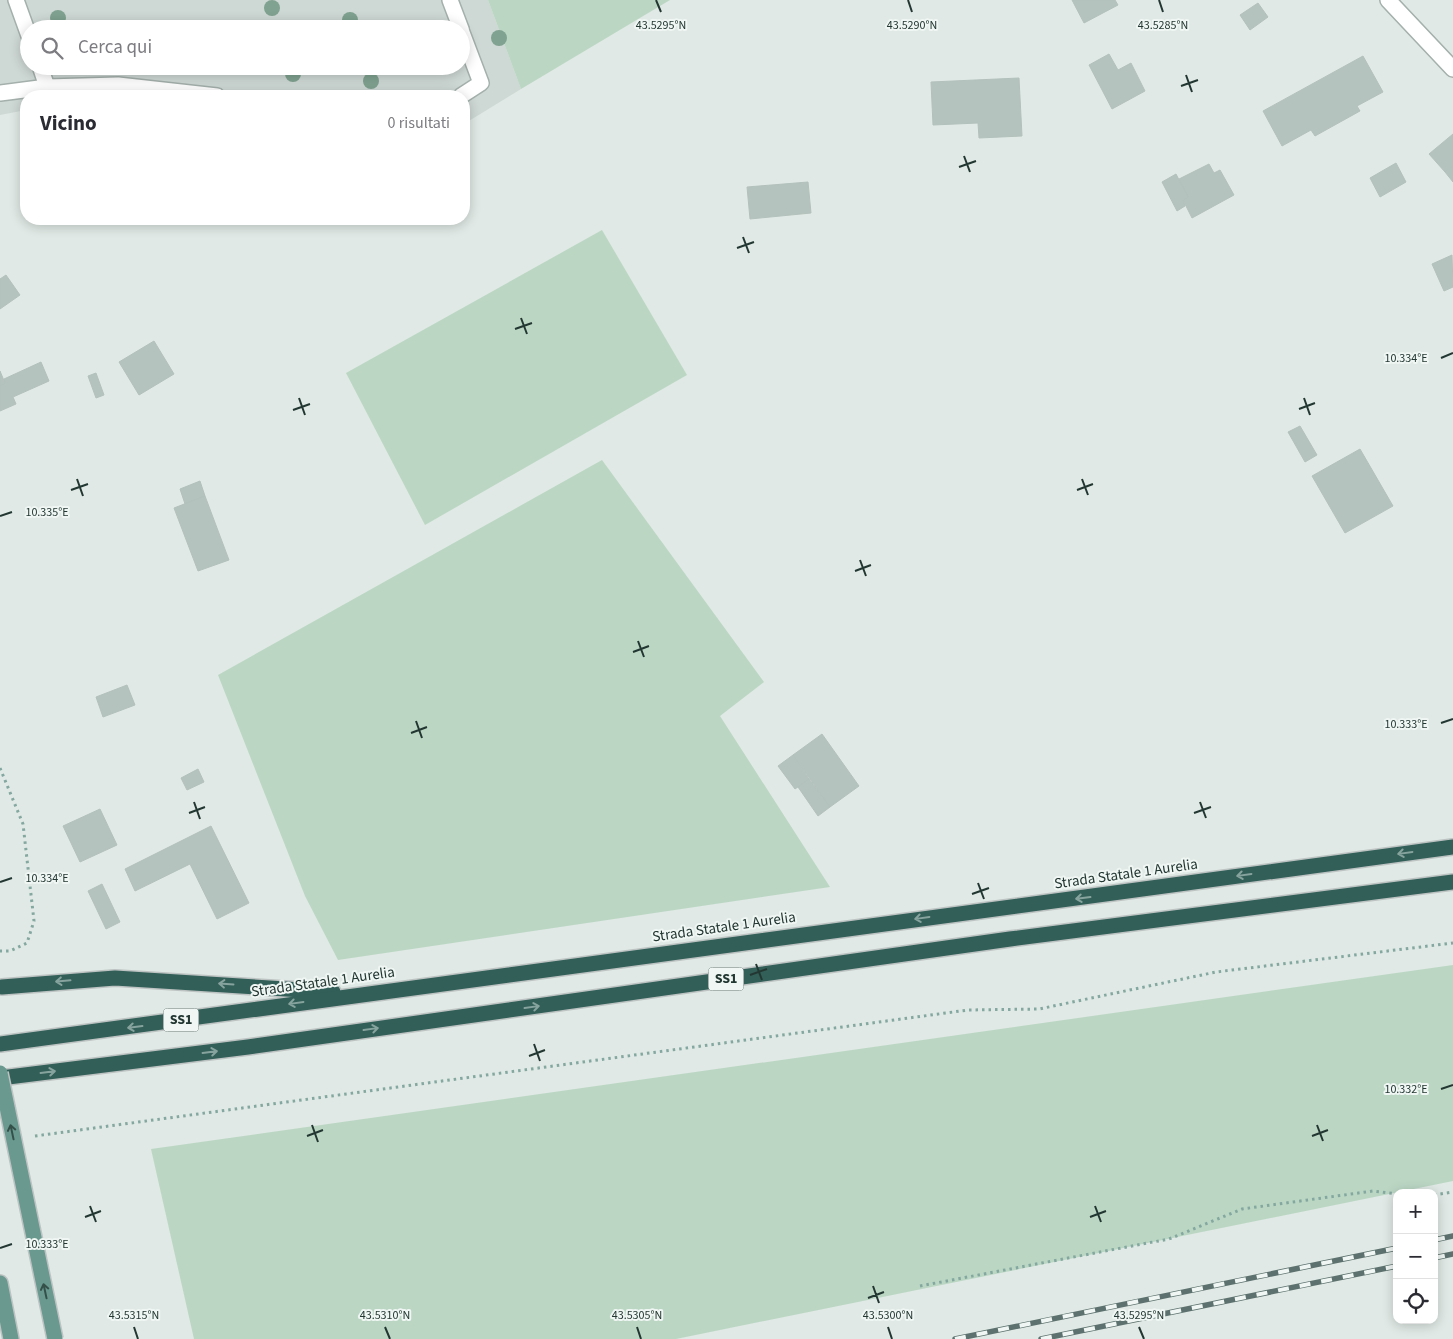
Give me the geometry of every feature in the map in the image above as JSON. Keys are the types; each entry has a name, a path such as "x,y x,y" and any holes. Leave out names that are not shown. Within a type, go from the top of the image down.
{"highway":[{"name":"Strada Statale 1 Aurelia","path":"0,1044 151,1025 362,994 1453,846"},
{"name":"SS1","path":"0,1078 248,1047 1010,939 1453,882"},
{"path":"2,987 115,978 362,994"}],"main road":[{"path":"0,1073 55,1339"},
{"path":"0,1282 11,1339"}],"street":[{"path":"16,0 23,20"},
{"path":"450,0 458,20"},
{"path":"1388,0 1453,69"},
{"path":"470,53 481,83 470,90"},
{"path":"43,75 47,87"},
{"path":"24,90 47,87 118,85 163,90"},
{"path":"0,93 20,90"}],"path":[{"path":"0,768 23,824 34,921 27,943 10,951 0,951"},
{"path":"30,1136 968,1010 1039,1009 1216,972 1453,943"},
{"path":"920,1286 1169,1239 1242,1209 1373,1191 1393,1194"},
{"path":"1438,1194 1453,1192"}],"shaded area":[{"path":"0,0 488,0 521,89 470,120 470,90 20,90 20,111 0,115"}],"green space":[{"path":"488,0 670,0 521,89"},
{"path":"602,230 687,375 425,525 346,373"},
{"path":"602,460 764,682 720,716 830,887 338,960 305,896 218,675"},
{"path":"1453,965 1453,1181 1414,1189 1393,1189 1393,1193 676,1339 194,1339 151,1149"}],"building":[{"path":"1072,0 1115,0 1118,5 1084,23"},
{"path":"1258,3 1268,17 1250,30 1240,15"},
{"path":"1109,54 1118,70 1131,63 1145,91 1112,109 1089,65"},
{"path":"1363,56 1383,92 1357,106 1360,111 1315,136 1311,130 1282,146 1263,111"},
{"path":"1019,78 1022,136 979,138 978,123 933,125 931,82"},
{"path":"1453,134 1453,165 1445,172 1429,154"},
{"path":"1396,163 1406,182 1380,197 1370,178"},
{"path":"1209,164 1214,173 1220,170 1234,195 1192,218 1183,200 1188,197 1179,179"},
{"path":"1453,165 1453,182 1445,172"},
{"path":"1176,174 1188,197 1183,200 1185,206 1177,211 1162,182"},
{"path":"808,182 811,213 750,219 747,187"},
{"path":"1452,255 1453,287 1444,291 1432,264"},
{"path":"6,275 20,295 0,309 0,279"},
{"path":"154,341 174,374 139,395 119,362"},
{"path":"41,362 49,381 13,397 16,404 0,411 0,386 5,383 4,379"},
{"path":"0,371 5,383 0,386"},
{"path":"96,373 104,395 96,398 88,376"},
{"path":"1300,426 1317,455 1305,462 1288,432"},
{"path":"1360,449 1393,506 1345,533 1312,476"},
{"path":"200,481 205,496 185,504 180,489"},
{"path":"205,496 229,560 198,571 174,508"},
{"path":"127,685 135,705 103,717 96,697"},
{"path":"822,734 859,786 830,807 793,755"},
{"path":"793,755 809,779 795,789 778,766"},
{"path":"198,769 204,782 187,790 181,778"},
{"path":"809,779 830,807 818,816 798,787"},
{"path":"100,809 117,845 80,862 63,826"},
{"path":"211,826 249,903 217,919 190,864 135,891 125,869"},
{"path":"102,884 120,922 106,929 88,891"}],"railway":[{"path":"1438,1239 1453,1236"},
{"path":"955,1339 1393,1249"},
{"path":"1438,1257 1453,1254"},
{"path":"1041,1339 1393,1267"}]}
